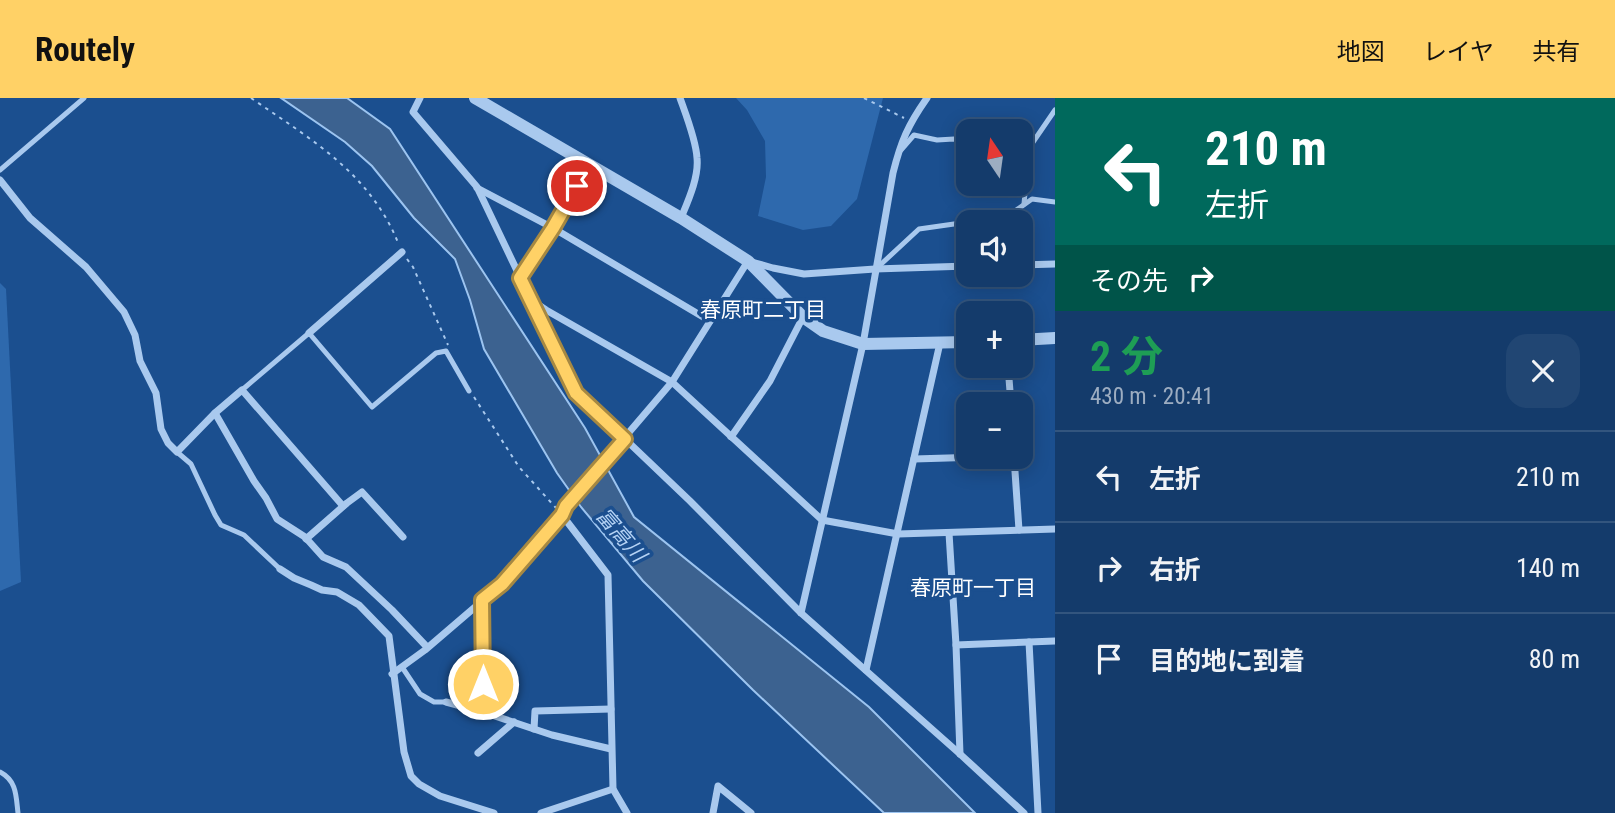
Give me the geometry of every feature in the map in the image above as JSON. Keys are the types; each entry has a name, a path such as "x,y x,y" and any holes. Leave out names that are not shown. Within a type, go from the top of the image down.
{"street":[{"path":"420,98 413,112 477,187 531,300 672,382 822,520 898,534 1055,529"},
{"path":"475,98 681,218 748,261 803,317 822,331 863,344 956,342"},
{"path":"680,98 698,159 693,185 681,218"},
{"path":"801,613 863,344 892,173 911,121 927,98"},
{"path":"520,278 553,228 589,165"},
{"path":"0,180 30,218 86,267 124,312 135,335 140,361 156,393 161,429 168,443 177,452 242,390 343,506"},
{"path":"477,187 553,228 710,321"},
{"path":"309,333 402,252"},
{"path":"748,261 804,274 956,267"},
{"path":"392,674 502,584 562,515 566,506 672,382 748,261"},
{"path":"1033,265 1055,264"},
{"path":"731,437 770,381 803,317"},
{"path":"1033,339 1055,338"},
{"path":"866,670 940,343"},
{"path":"215,413 277,519 306,539 323,557 346,567 427,647"},
{"path":"625,439 801,613 1024,813"},
{"path":"914,459 956,458"},
{"path":"1015,469 1019,530"},
{"path":"306,539 362,492 403,537"},
{"path":"562,515 608,575 613,789 627,813"},
{"path":"949,533 960,754"},
{"path":"280,569 322,590 337,592 359,606 388,636 404,752 411,776 440,796 494,813"},
{"path":"482,600 483,712"},
{"path":"956,645 1055,641"},
{"path":"1029,642 1038,813"},
{"path":"446,702 552,735 611,749"},
{"path":"534,729 535,711 611,709"},
{"path":"478,753 514,722"},
{"path":"713,813 718,786 751,813"},
{"path":"541,813 613,789"}],"lane":[{"path":"0,170 84,98"},
{"path":"1033,143 1055,110"},
{"path":"897,154 914,135 937,140 956,139"},
{"path":"1024,204 1025,196"},
{"path":"1018,210 1032,199 1055,202"},
{"path":"875,269 919,229 956,224"},
{"path":"531,300 576,393 625,439"},
{"path":"242,390 309,333 372,407 436,352 446,351 469,391"},
{"path":"177,452 191,464 221,524 244,535 280,569"},
{"path":"402,667 420,694 434,702 446,702"},
{"path":"0,772 8,776 14,786 18,813"}],"path":[{"path":"251,98 327,150 373,197 390,222 402,252 413,267 448,343"},
{"path":"864,98 911,121"},
{"path":"469,391 519,467 562,515"}],"shaded area":[{"path":"736,98 883,98 857,199 831,226 803,230 758,216 766,177 765,141 747,110"},
{"path":"0,283 6,289 21,582 0,591"}],"water":[{"name":"富高川","path":"281,98 347,98 390,129 585,428 634,517 869,707 975,813 884,813 753,690 643,581 581,507 557,473 484,349 455,259 414,218 372,166 345,142"}],"district":[{"name":"春原町二丁目","path":"763,310"},
{"name":"春原町一丁目","path":"973,588"}],"route":[{"path":"483,684 482,600 502,584 625,439 576,393 520,278 577,186"}]}
